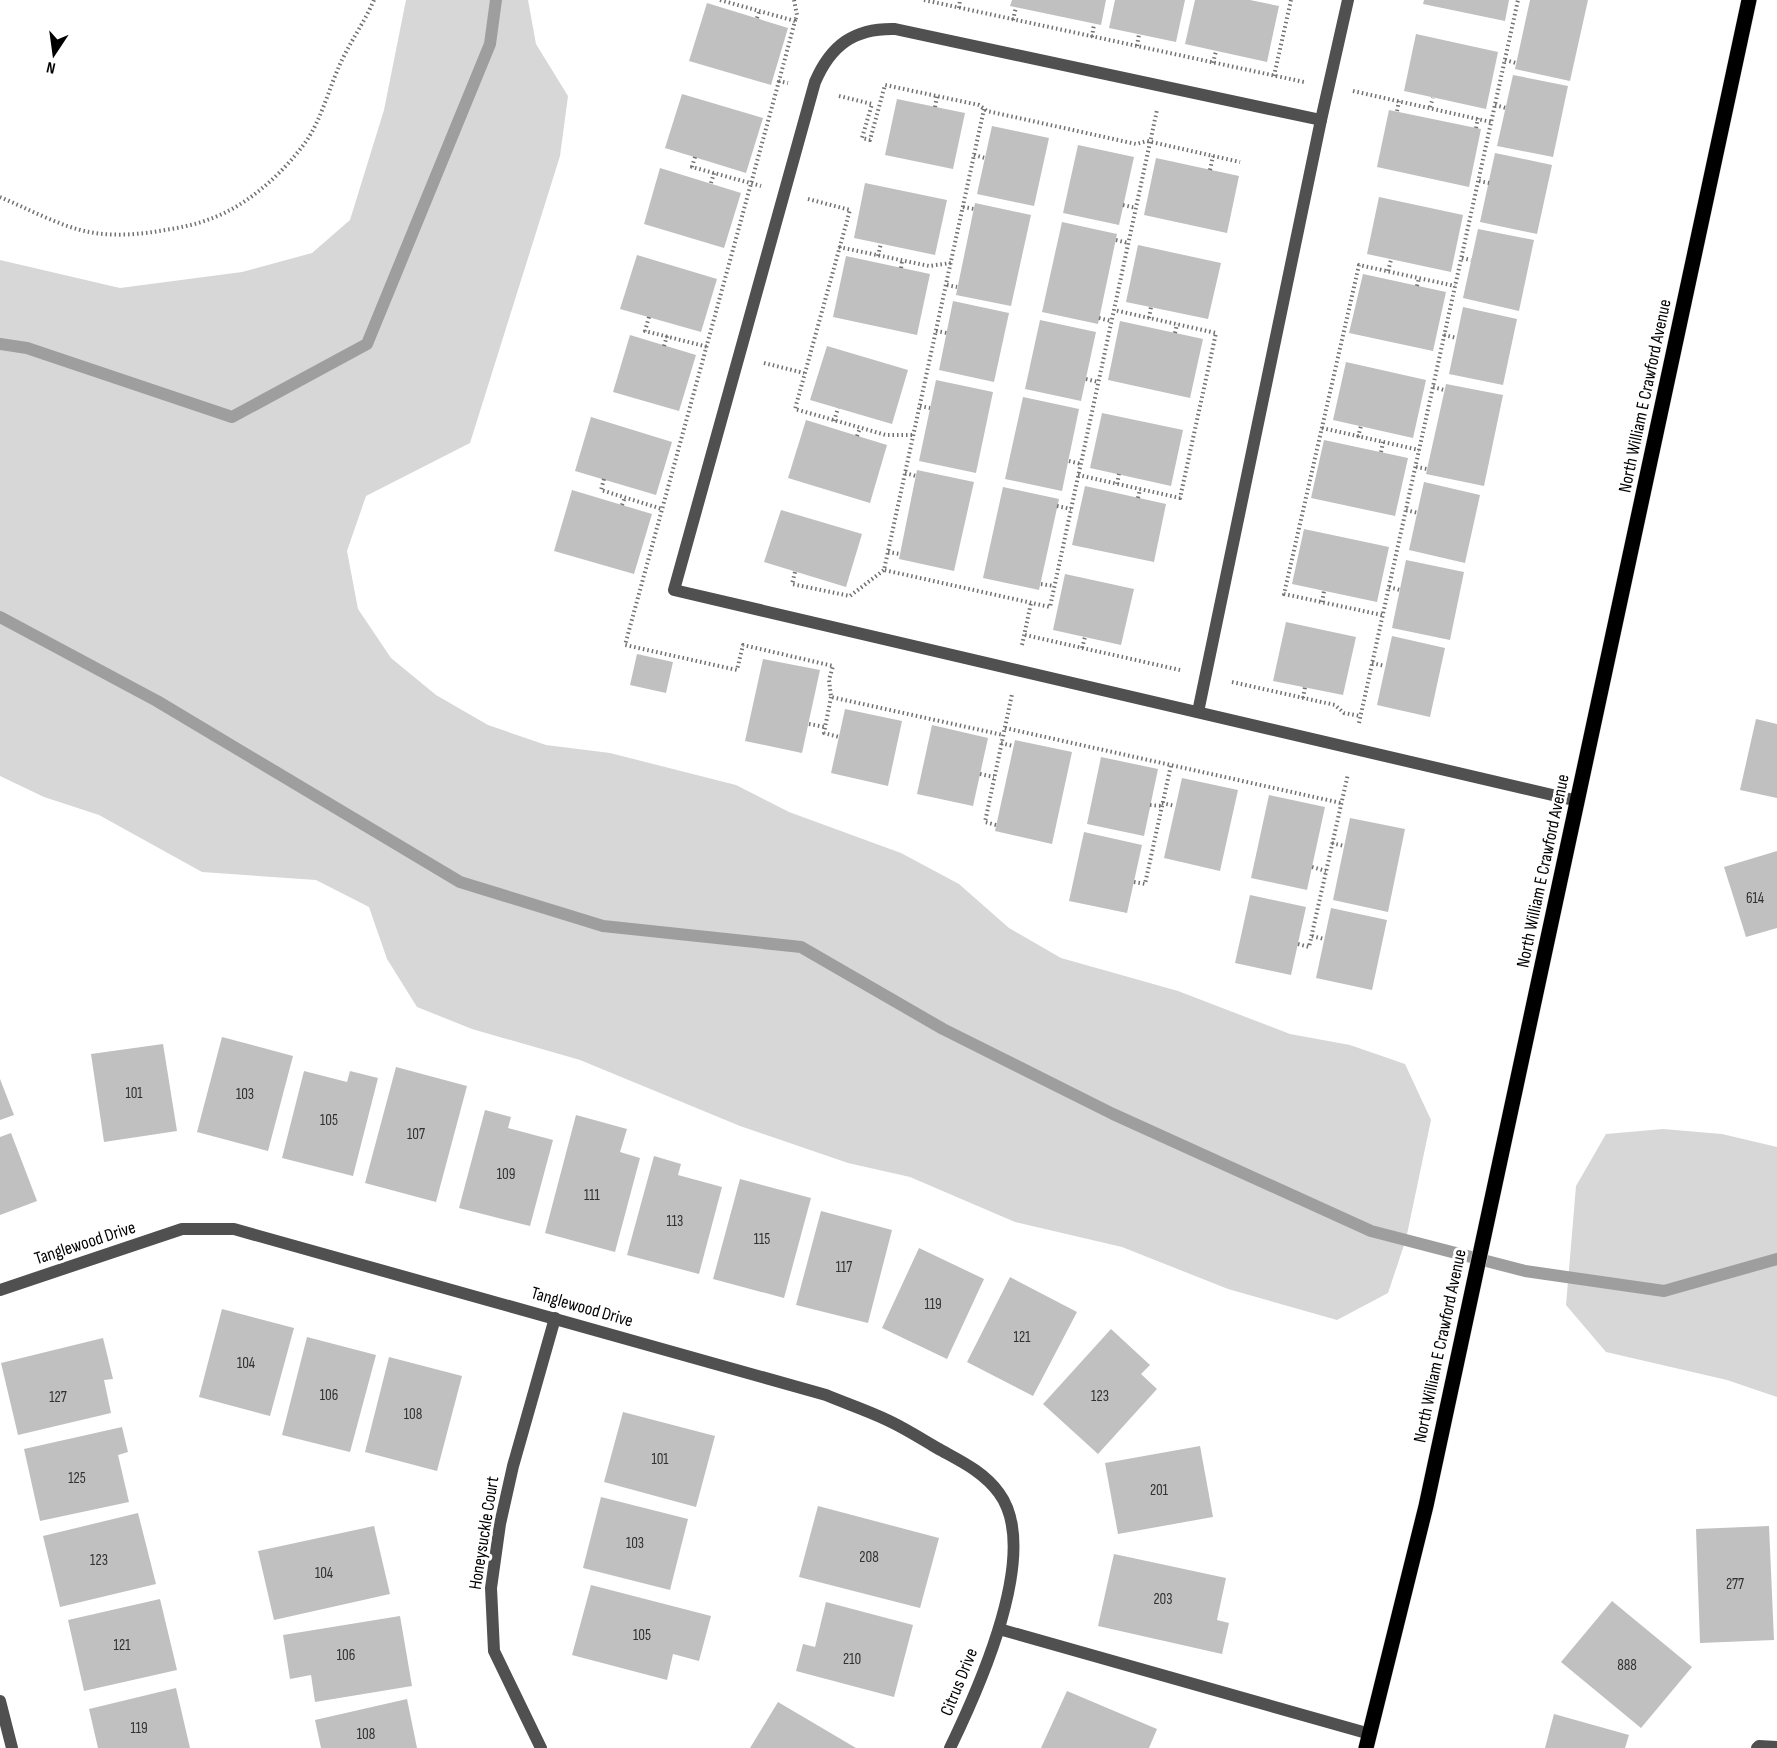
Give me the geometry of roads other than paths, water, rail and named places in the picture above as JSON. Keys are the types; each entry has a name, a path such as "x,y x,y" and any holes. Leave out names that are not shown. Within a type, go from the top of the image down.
{"main road":[{"name":"North William E Crawford Avenue","path":"1368,1741 1426,1506 1749,0"}],"street":[{"path":"1198,712 1348,0"},
{"path":"1321,120 895,28 879,28 847,39 833,51 822,66 813,90 674,590 1578,801"},
{"name":"Tanglewood Drive","path":"0,1290 182,1229 234,1229 826,1395 886,1419 977,1470 1000,1494 1012,1525 1014,1558 999,1629"},
{"name":"Honeysuckle Court","path":"541,1748 494,1651 491,1588 500,1524 513,1466 555,1318"},
{"path":"999,1629 1368,1741"},
{"name":"Citrus Drive","path":"950,1748 968,1711 999,1629"},
{"path":"0,1701 12,1748"},
{"path":"1758,1747 1777,1747"}],"waterway":[{"path":"0,344 27,348 232,417 367,344 490,44 496,0"},
{"path":"0,617 157,701 460,882 603,926 801,947 943,1029 1113,1114 1371,1231 1525,1271 1664,1291 1777,1259"}]}
